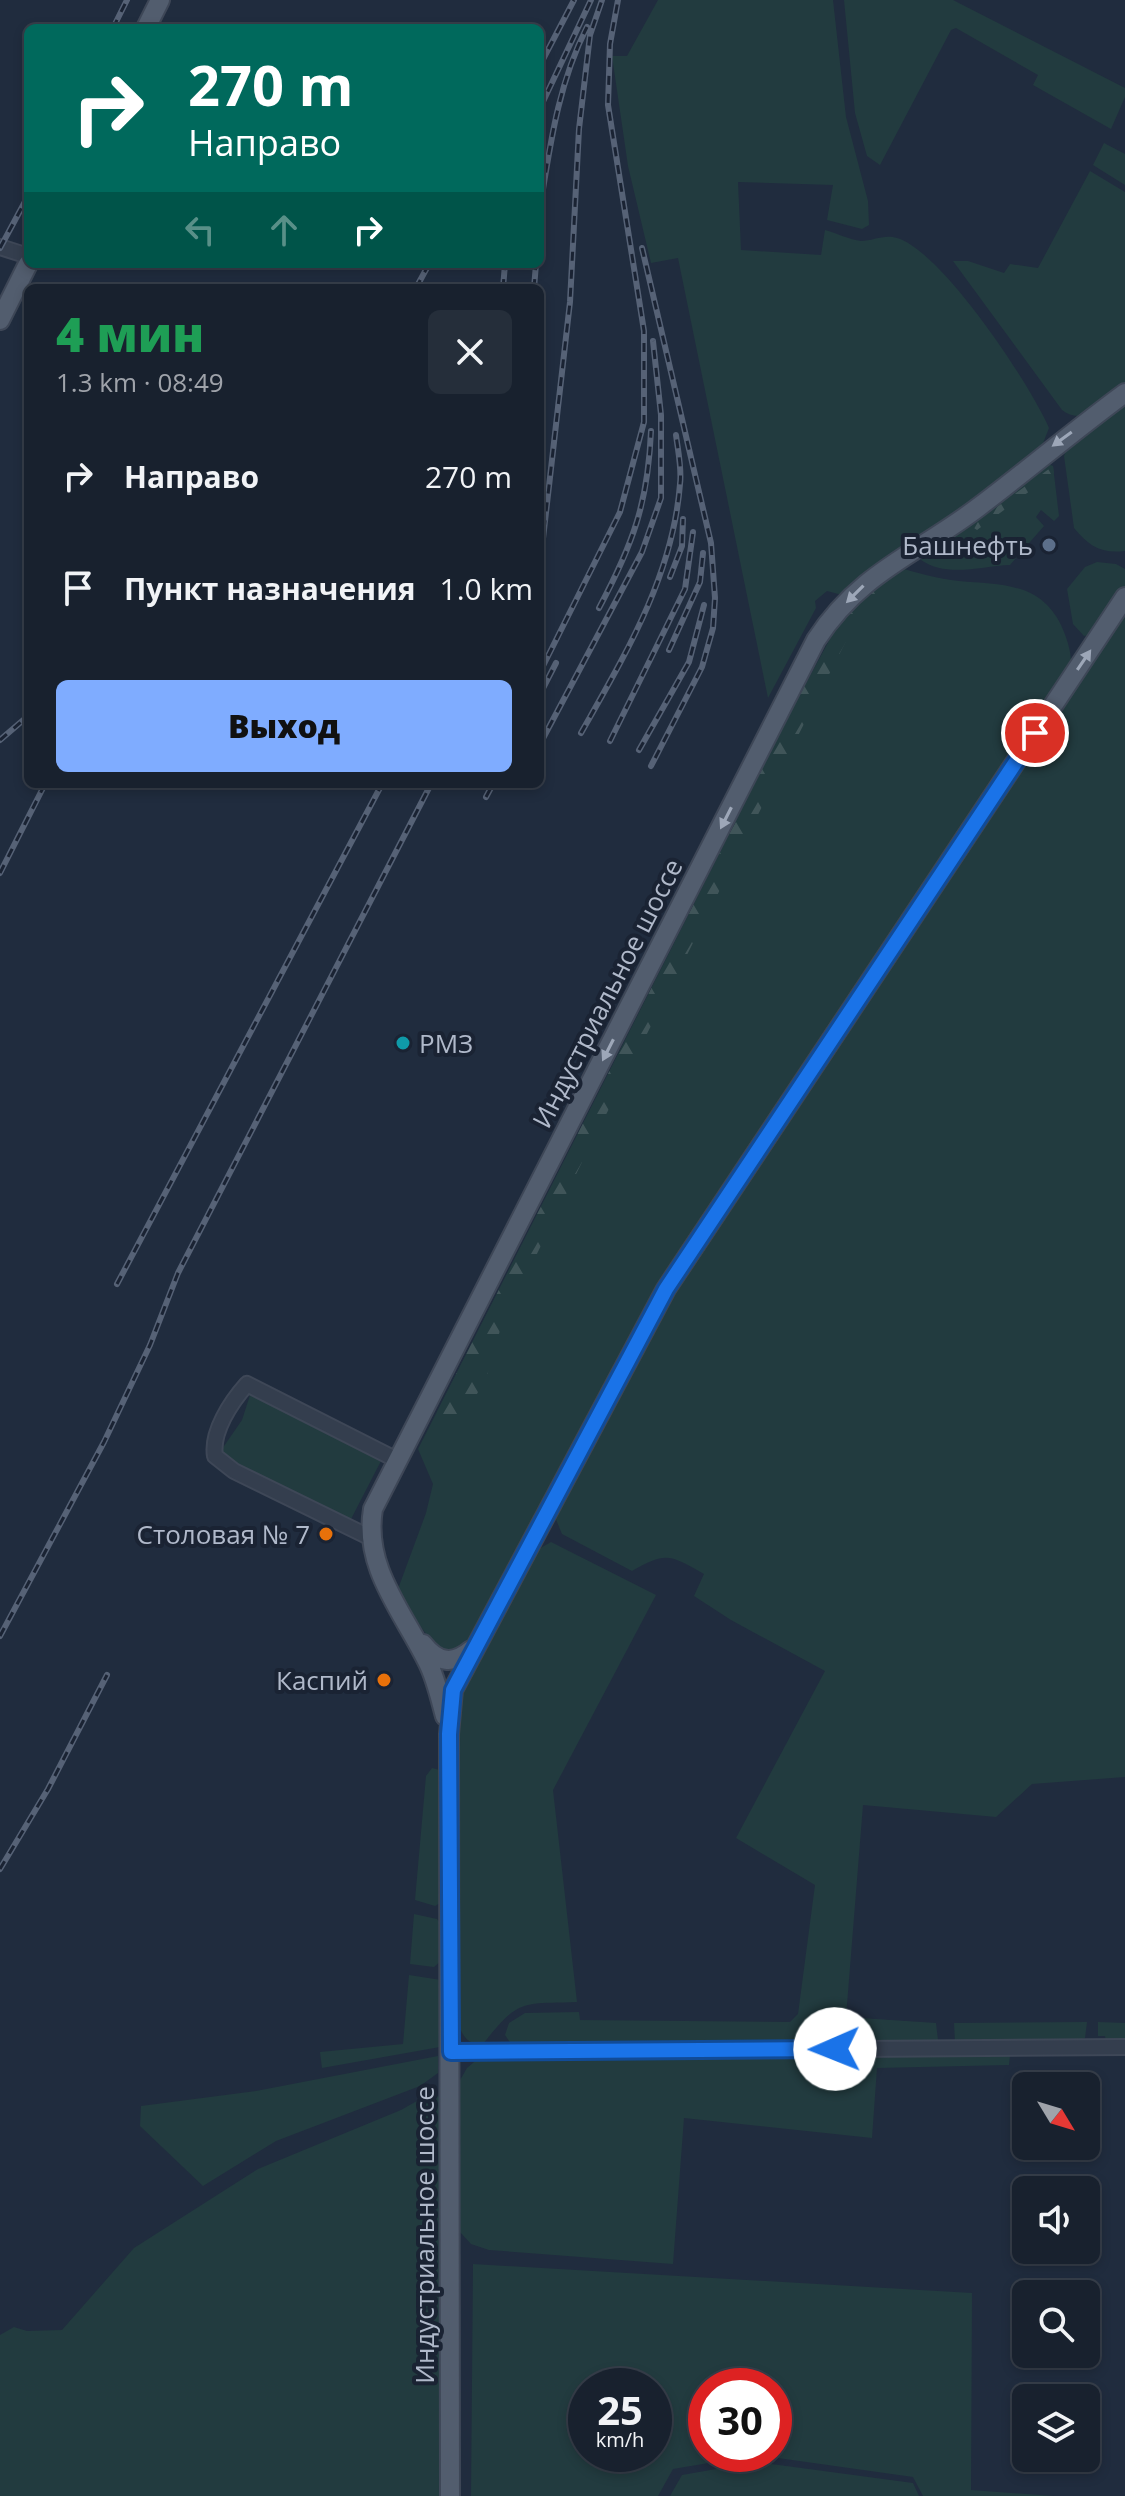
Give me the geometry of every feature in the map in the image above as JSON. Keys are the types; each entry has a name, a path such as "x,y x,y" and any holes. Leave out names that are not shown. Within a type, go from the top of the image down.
{"main road":[{"path":"148,24 160,0"},
{"path":"0,320 26,268"},
{"name":"Индустриальное шоссе","path":"449,1734 430,1667 380,1574 371,1538 373,1509 397,1460 829,621 860,588 898,558 979,507 1052,446 1125,393"},
{"name":"Индустриальное шоссе","path":"450,2496 449,1734 453,1690 666,1289 1125,597"},
{"path":"409,1626 428,1650 449,1661 459,1660 478,1644"}],"street":[{"path":"0,247 24,255"},
{"path":"371,1538 234,1471 215,1456 213,1441 237,1395 247,1384 397,1460"},
{"path":"451,2052 1125,2047"}],"green space":[{"path":"658,0 833,0 846,117 868,201 869,225 862,229 827,220 833,185 738,182 741,250 821,255 825,230 861,241 892,237 916,248 960,292 983,321 1024,382 1049,428 1040,451 842,595 827,591 815,601 816,608 768,698 678,258 651,263 628,166 612,56 627,56"},
{"path":"844,0 953,0 1125,88 1125,97 1111,129 1033,85 1038,75 956,28 951,30 880,165 867,156 855,113"},
{"path":"1104,143 1125,154 1125,185 1093,165"},
{"path":"1090,171 1125,192 1125,385 1095,410 1079,416 1062,410 953,261 968,261 1004,273 1010,264 1038,268"},
{"path":"1125,404 1125,551 1109,551 1090,544 1074,528 1064,456 1068,446"},
{"path":"1044,462 1053,466 1059,516 1054,521 1041,510 1036,517 1044,526 1010,565 953,570 921,560 920,552"},
{"path":"1053,466 1054,473 977,530 971,526"},
{"path":"1097,562 1116,564 1125,569 1125,588 1095,634 1084,636 1073,624 1067,589 1085,567"},
{"path":"897,567 943,579 1004,585 1031,593 1052,611 1061,625 1069,646 1071,667 665,1281 473,1642 452,1655 427,1635 398,1589 426,1513 433,1484 418,1449 837,626"},
{"path":"878,585 886,587 887,599 848,637 501,1327 487,1375 459,1428 447,1426 437,1412 797,700 837,626"},
{"path":"1125,609 1125,1777 1032,1784 996,1817 863,1805 846,2017 936,2023 938,2040 511,2044 505,2035 509,2023 525,2013 579,2012 580,2020 790,2022 798,2014 815,1885 736,1838 825,1671 731,1620 694,1596 704,1574 668,1558 653,1560 632,1571 562,1534 555,1517 683,1278"},
{"path":"251,1392 382,1459 350,1521 226,1458 222,1449 242,1420"},
{"path":"551,1542 656,1595 553,1790 577,2002 523,2006 505,2018 483,2044 475,2045 462,2032 457,2013 455,1715 459,1694 537,1550"},
{"path":"432,1768 440,1770 442,1902 435,1906 415,1900 426,1776"},
{"path":"414,1914 437,1919 442,1926 442,1960 434,1967 410,1964"},
{"path":"409,1975 441,1980 440,2047 322,2068 320,2052 403,2044"},
{"path":"1087,2022 1085,2038 1076,2041 955,2042 954,2023"},
{"path":"1098,2022 1125,2023 1125,2042 1106,2042 1105,2036 1098,2036"},
{"path":"1010,2055 1009,2065 877,2068 872,2138 684,2118 673,2264 489,2250 471,2244 460,2232 459,2082 467,2068 480,2057"},
{"path":"438,2056 438,2073 420,2086 276,2141 203,2186 140,2126 141,2106 256,2091"},
{"path":"431,2093 442,2098 443,2496 0,2496 0,2335 14,2327 27,2331 62,2330 134,2248 258,2169 401,2110"},
{"path":"473,2264 972,2293 971,2490 1054,2496 923,2496 913,2477 792,2460 792,2368 688,2368 688,2466 672,2471 672,2368 568,2368 568,2472 671,2472 658,2496 471,2496"},
{"path":"792,2467 913,2483 919,2496 670,2496 682,2475 699,2472 792,2472"}],"railway":[{"path":"115,24 127,0"},
{"path":"544,57 574,0"},
{"path":"544,100 591,0"},
{"path":"544,530 570,302 579,129 590,35 602,0"},
{"path":"544,664 620,512 644,422 644,331 608,105 610,44 618,0"},
{"path":"544,185 562,93 587,27"},
{"path":"0,248 24,203"},
{"path":"642,248 711,543 715,598 713,628 702,667 651,766"},
{"path":"418,284 427,268"},
{"path":"503,284 505,268"},
{"path":"534,284 536,268"},
{"path":"544,736 642,552 661,498 661,415 653,341"},
{"path":"599,608 637,522 646,480 651,431"},
{"path":"581,733 630,644 668,551 676,518 680,478 676,435"},
{"path":"670,577 682,546 683,519"},
{"path":"610,741 685,589 693,532"},
{"path":"669,650 700,582 703,553"},
{"path":"639,750 689,662 704,605"},
{"path":"544,686 556,663"},
{"path":"0,740 24,719"},
{"path":"0,873 43,788"},
{"path":"117,1284 380,788"},
{"path":"0,1636 104,1442 150,1345 178,1273 429,788"},
{"path":"486,797 491,788"},
{"path":"0,1869 48,1789 107,1675"}],"place":[{"name":"Башнефть","path":"1049,545"},
{"name":"РМЗ","path":"403,1043"},
{"name":"Столовая № 7","path":"326,1534"},
{"name":"Каспий","path":"384,1680"}],"route":[{"path":"835,2049 451,2052 449,1734 453,1690 666,1289 1035,733"}]}
